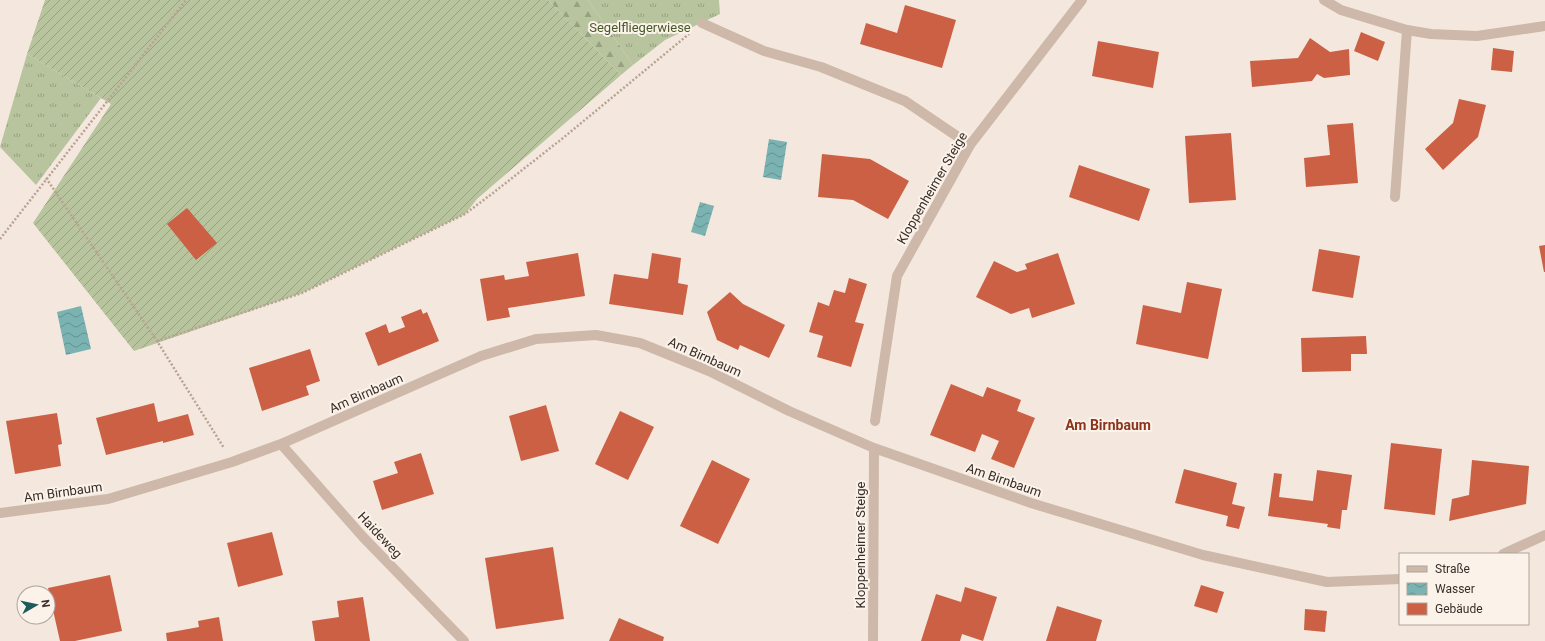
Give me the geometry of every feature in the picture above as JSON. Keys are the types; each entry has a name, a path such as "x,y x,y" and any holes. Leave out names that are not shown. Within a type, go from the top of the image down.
{"street":[{"name":"Kloppenheimer Steige","path":"875,421 897,276 970,145 1082,0"},
{"path":"1324,0 1341,10 1407,30 1431,34 1477,36 1545,26"},
{"path":"702,23 764,51 821,67 904,101 970,145"},
{"path":"1395,197 1407,30"},
{"name":"Am Birnbaum","path":"0,513 108,499 232,462 282,444 481,356 536,339 596,335 640,343 709,371 790,411 874,448 1030,503 1203,556 1327,582 1399,579"},
{"name":"Haideweg","path":"282,444 363,537 464,641"},
{"name":"Kloppenheimer Steige","path":"873,641 874,448"},
{"path":"1505,553 1545,535"}],"path":[{"path":"0,239 186,0"},
{"path":"157,341 302,293 464,214 563,138 702,23"},
{"path":"46,178 157,341 232,462"}],"green space":[{"path":"45,0 548,0 621,75 477,199 465,214 302,293 134,351 33,223 111,104 27,54"},
{"path":"548,0 588,0 633,65 621,75"},
{"name":"Segelfliegerwiese","path":"588,0 719,0 720,14 665,40 633,65"},
{"path":"27,54 101,98 36,185 0,147"}],"water":[{"path":"769,139 787,142 781,180 763,177"},
{"path":"700,202 714,206 705,236 691,232"},
{"path":"81,306 91,349 66,355 57,312"}],"building":[{"path":"905,5 956,20 942,68 860,44 866,23 897,33"},
{"path":"1361,32 1385,42 1378,61 1354,51"},
{"path":"1310,38 1330,52 1349,49 1350,75 1324,78 1317,74 1312,81 1252,87 1250,61 1298,58"},
{"path":"1098,41 1159,52 1153,88 1092,76"},
{"path":"1493,48 1514,51 1512,72 1491,70"},
{"path":"1459,99 1486,105 1478,137 1443,170 1425,149 1453,123"},
{"path":"1353,123 1358,183 1306,187 1304,158 1330,155 1327,125"},
{"path":"1231,133 1236,200 1189,203 1185,136"},
{"path":"822,154 870,159 909,181 888,219 853,200 818,197"},
{"path":"1079,165 1150,189 1139,221 1069,197"},
{"path":"187,208 217,243 196,260 167,224"},
{"path":"1545,245 1545,272 1544,272 1539,246"},
{"path":"1319,249 1360,256 1353,298 1312,291"},
{"path":"578,253 585,296 508,308 510,317 487,321 480,279 504,275 505,280 529,276 526,262"},
{"path":"652,253 681,258 678,283 688,285 683,315 609,304 614,274 648,279"},
{"path":"1058,253 1075,304 1032,318 1029,308 1011,314 976,297 994,261 1017,272 1027,269 1025,264"},
{"path":"849,278 867,284 855,322 864,324 851,367 817,357 823,336 809,332 818,302 829,306 834,290 845,293"},
{"path":"1187,282 1222,289 1208,359 1136,344 1143,305 1181,313"},
{"path":"730,292 743,304 785,325 769,358 740,345 738,350 717,340 707,312"},
{"path":"421,309 423,314 427,312 439,341 378,366 365,333 386,324 389,333 405,327 401,317"},
{"path":"1366,336 1367,354 1351,354 1351,371 1302,372 1301,338"},
{"path":"310,349 320,381 306,386 309,395 262,411 249,368"},
{"path":"951,384 983,397 987,387 1021,400 1017,411 1035,418 1014,468 991,459 999,441 982,434 975,452 930,435"},
{"path":"154,403 158,422 188,414 194,435 106,455 96,418"},
{"path":"546,405 559,451 521,461 509,416"},
{"path":"620,411 654,427 628,480 595,464"},
{"path":"57,413 62,444 58,445 61,466 15,474 6,421"},
{"path":"1391,443 1442,449 1435,515 1384,509"},
{"path":"421,453 434,494 382,510 373,481 398,473 394,462"},
{"path":"712,460 750,479 718,544 680,526"},
{"path":"1472,460 1529,466 1526,504 1449,521 1452,499 1469,495"},
{"path":"1184,469 1237,483 1232,504 1245,507 1239,529 1226,526 1228,516 1175,503"},
{"path":"1317,470 1352,475 1347,510 1342,510 1340,529 1327,527 1328,524 1268,516 1274,473 1282,474 1279,497 1313,501"},
{"path":"272,532 283,575 238,587 227,543"},
{"path":"553,547 564,619 496,629 485,558"},
{"path":"110,575 122,631 75,641 60,641 56,623 56,586"},
{"path":"1201,585 1224,592 1217,613 1194,606"},
{"path":"965,587 997,597 983,641 962,634 960,641 921,641 936,594 961,602"},
{"path":"363,597 370,641 315,641 312,621 339,617 337,601"},
{"path":"1057,606 1102,620 1096,641 1046,641"},
{"path":"1305,609 1327,611 1325,632 1304,630"},
{"path":"219,617 223,641 167,641 166,633 199,627 198,621"},
{"path":"619,618 664,637 663,641 609,641"}],"district":[{"name":"Am Birnbaum","path":"1108,425"}]}
